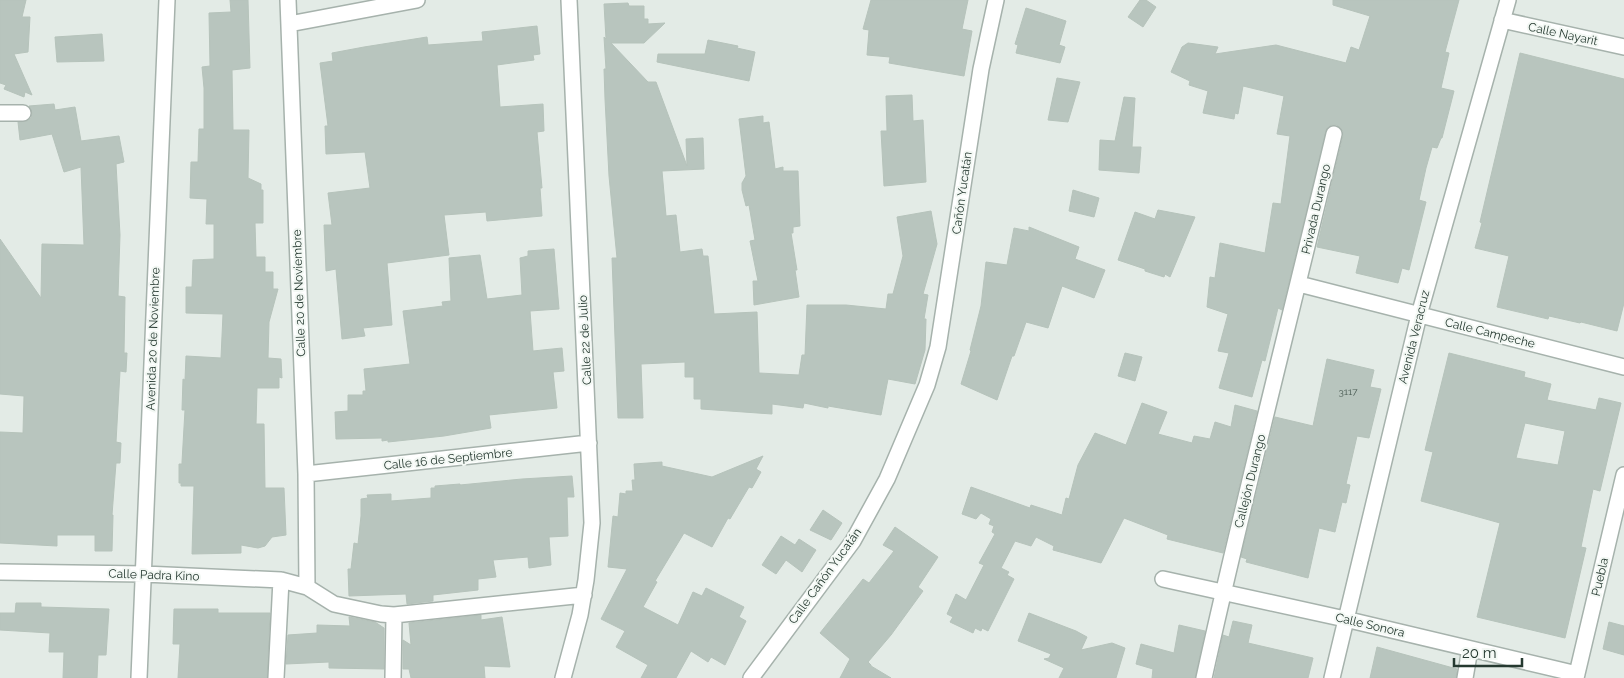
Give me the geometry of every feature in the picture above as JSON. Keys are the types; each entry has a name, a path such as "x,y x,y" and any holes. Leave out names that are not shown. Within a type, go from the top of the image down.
{"street":[{"name":"Avenida 20 de Noviembre","path":"139,678 167,0"},
{"name":"Calle 20 de Noviembre","path":"288,0 306,474 307,587"},
{"path":"289,24 417,0"},
{"name":"Calle 22 de Julio","path":"563,678 584,595 592,523 569,0"},
{"name":"Cañón Yucatán","path":"927,385 938,347 981,69 996,0"},
{"name":"Avenida Veracruz","path":"1332,678 1419,315 1508,0"},
{"name":"Calle Nayarit","path":"1502,20 1624,47"},
{"path":"0,113 23,113"},
{"name":"Privada Durango","path":"1299,284 1334,134"},
{"name":"Calle Campeche","path":"1299,284 1624,367"},
{"name":"Callejón Durango","path":"1204,678 1223,592 1299,284"},
{"name":"Calle Cañón Yucatán","path":"750,678 853,541 888,479 927,385"},
{"name":"Calle 16 de Septiembre","path":"306,474 589,443"},
{"name":"Puebla","path":"1577,676 1624,475"},
{"name":"Calle Padra Kino","path":"0,572 144,574 280,580 307,587 334,604 394,615 584,595"},
{"name":"Calle Sonora","path":"1163,579 1345,619 1577,676"},
{"path":"276,678 280,580"},
{"path":"393,678 394,615"},
{"path":"1465,678 1470,649"}],"building":[{"path":"0,0 26,0 22,17 30,17 28,52 14,54 32,95 25,92 24,97 4,89 6,85 0,83"},
{"path":"230,0 248,0 250,68 232,70 233,130 249,130 248,178 261,184 261,190 263,190 263,223 255,223 256,257 265,257 265,272 273,272 273,289 278,289 269,322 268,358 281,359 282,378 279,377 279,388 257,388 256,424 264,424 265,488 284,488 286,535 272,537 265,546 258,548 241,545 241,553 192,554 194,486 181,486 181,483 179,483 179,464 182,464 185,410 182,410 183,379 185,380 186,356 221,358 223,314 186,313 186,287 192,287 193,260 214,259 214,224 206,224 207,199 190,198 191,162 198,162 199,129 204,129 202,67 210,66 209,13 231,12"},
{"path":"871,0 968,0 962,29 972,31 964,76 889,63 890,57 867,55 869,30 863,29"},
{"path":"1140,0 1146,0 1156,7 1143,27 1128,17"},
{"path":"1333,0 1459,0 1445,52 1449,53 1441,88 1454,91 1442,138 1437,148 1432,147 1426,168 1419,200 1426,202 1409,270 1402,268 1398,283 1356,273 1360,256 1317,247 1343,136 1343,131 1337,125 1331,125 1327,128 1282,310 1278,308 1265,361 1262,360 1252,397 1219,388 1229,353 1218,351 1228,314 1207,307 1210,277 1215,278 1220,243 1265,253 1273,203 1281,204 1290,136 1277,134 1284,96 1243,86 1238,114 1235,113 1234,119 1203,113 1208,91 1189,85 1190,81 1171,72 1182,47 1188,43 1218,47 1215,54 1276,45 1346,63 1351,47 1359,50 1370,16 1333,5"},
{"path":"628,3 629,6 644,6 644,19 648,19 648,24 665,23 644,43 611,43 648,82 656,82 687,166 686,139 703,138 704,169 662,171 666,216 676,215 680,252 702,249 703,256 708,256 714,314 757,312 759,373 799,375 802,355 805,355 807,305 846,305 886,309 888,294 893,294 903,256 897,217 931,211 937,244 923,294 928,295 924,319 926,319 925,350 915,384 888,379 881,415 804,403 803,408 772,404 772,414 701,409 701,399 694,399 694,377 685,377 685,362 641,364 643,418 618,418 612,258 617,258 609,176 605,99 604,37 606,39 604,4"},
{"path":"1026,8 1066,21 1059,45 1065,47 1060,63 1016,53 1018,45 1015,44"},
{"path":"537,26 540,54 533,55 534,60 497,65 500,107 543,104 544,131 537,132 542,188 540,188 542,216 487,221 486,212 444,215 449,255 387,263 392,325 363,328 365,336 342,339 336,269 326,271 324,225 332,225 328,193 370,188 365,152 326,154 325,126 328,126 320,63 333,61 332,53 364,47 427,37 428,45 483,41 482,32"},
{"path":"102,34 104,61 57,62 55,37"},
{"path":"708,40 738,46 737,48 755,52 749,81 657,62 658,54 705,54"},
{"path":"1520,53 1624,79 1624,303 1617,331 1549,316 1548,319 1497,307 1509,256 1475,248"},
{"path":"1057,78 1080,82 1068,122 1048,120"},
{"path":"912,95 913,121 923,120 926,182 884,186 881,131 887,131 886,96"},
{"path":"1124,97 1135,98 1132,147 1141,147 1139,173 1099,170 1100,140 1115,141"},
{"path":"54,104 55,110 75,107 81,141 119,136 124,162 116,164 120,235 118,296 125,297 124,353 127,353 126,372 120,371 116,442 121,443 120,463 116,463 112,515 112,551 95,551 95,535 57,535 57,546 0,543 0,432 23,433 24,396 0,394 0,239 41,298 42,244 84,245 81,167 64,172 52,134 20,140 18,122 27,121 31,118 32,113 29,106"},
{"path":"763,116 763,123 769,122 775,169 783,167 783,171 798,171 800,226 793,227 793,233 791,233 799,297 754,305 753,281 758,281 750,241 755,240 749,205 746,206 742,190 742,183 746,176 739,119"},
{"path":"1073,190 1099,198 1094,217 1069,211"},
{"path":"1158,210 1195,217 1170,277 1165,274 1164,277 1145,271 1145,269 1118,260 1135,212 1155,219"},
{"path":"1029,227 1079,247 1075,259 1105,270 1094,298 1062,286 1048,328 1026,322 997,400 961,384 981,306 986,262 1007,265 1014,228 1029,231"},
{"path":"554,249 559,309 530,311 533,351 562,348 564,371 553,372 557,408 489,415 491,428 444,436 388,442 388,440 382,441 382,438 336,439 335,412 348,411 348,395 363,395 363,391 366,391 364,369 410,364 403,311 443,306 442,302 451,301 449,258 480,255 487,299 522,295 520,258 528,256 528,251"},
{"path":"1125,353 1142,357 1135,381 1118,376"},
{"path":"1449,353 1525,372 1524,377 1551,384 1547,400 1596,410 1599,398 1621,403 1600,491 1593,489 1581,547 1586,548 1565,638 1477,617 1500,523 1421,501 1433,452 1425,450","holes":["1525,423 1565,431 1558,465 1516,458"]},
{"path":"1327,359 1374,370 1370,387 1381,389 1369,438 1357,436 1346,484 1350,485 1346,503 1342,502 1335,532 1319,528 1308,578 1246,562 1247,559 1241,557 1275,417 1313,426"},
{"path":"1142,403 1167,412 1158,434 1192,443 1194,436 1210,439 1215,422 1231,427 1235,405 1257,411 1223,553 1167,539 1168,535 1124,518 1101,563 1053,550 1054,546 1036,537 1031,546 1015,541 1001,568 1009,572 1007,575 1014,579 988,631 982,628 981,631 975,628 973,633 950,622 953,617 947,614 956,594 966,600 984,565 979,563 995,534 992,532 994,526 989,524 991,519 981,513 976,519 962,514 971,487 1030,508 1031,505 1062,515 1066,498 1069,499 1078,465 1095,433 1126,445"},
{"path":"763,456 756,469 761,472 752,488 749,487 730,519 728,518 712,547 684,533 655,581 657,582 643,607 678,625 693,592 702,596 706,588 744,607 739,617 746,621 725,665 711,657 708,662 691,651 676,678 641,678 648,665 616,647 625,631 601,619 627,569 608,567 613,516 618,517 620,493 626,494 626,491 633,491 632,480 635,480 634,464 662,462 662,466 712,477"},
{"path":"572,476 574,497 567,497 568,536 549,537 551,565 529,568 528,557 493,560 496,577 478,579 478,590 433,595 433,601 407,604 406,594 349,596 348,569 351,569 354,543 358,544 361,499 368,498 367,495 391,494 391,501 431,498 431,488 435,488 435,486"},
{"path":"823,510 842,523 831,540 810,530"},
{"path":"895,527 938,557 918,587 923,591 891,635 868,662 871,666 891,678 840,678 850,659 820,633 863,579 869,583 894,551 883,545"},
{"path":"781,536 795,545 799,539 816,550 802,572 786,560 776,574 762,565"},
{"path":"16,603 41,603 41,607 109,609 106,655 98,655 97,678 63,678 64,652 49,652 50,633 0,630 0,613 15,613"},
{"path":"174,609 218,609 218,613 270,613 267,678 178,678 180,644 173,644"},
{"path":"1029,613 1087,637 1081,650 1112,643 1125,648 1116,678 1059,678 1064,668 1044,659 1049,658 1051,654 1018,641"},
{"path":"481,615 481,620 502,617 510,667 484,666 485,678 411,678 409,669 403,669 403,640 411,645 409,623"},
{"path":"349,617 375,622 384,628 384,669 329,668 329,662 286,664 288,635 317,633 317,625 350,626"},
{"path":"1233,621 1252,625 1248,643 1313,658 1308,678 1214,678 1223,635 1229,637"},
{"path":"1609,622 1624,626 1624,655 1603,649"},
{"path":"1179,625 1205,631 1195,678 1152,678 1153,669 1136,664 1141,644 1174,653"},
{"path":"1377,647 1457,669 1456,678 1370,678"}]}
